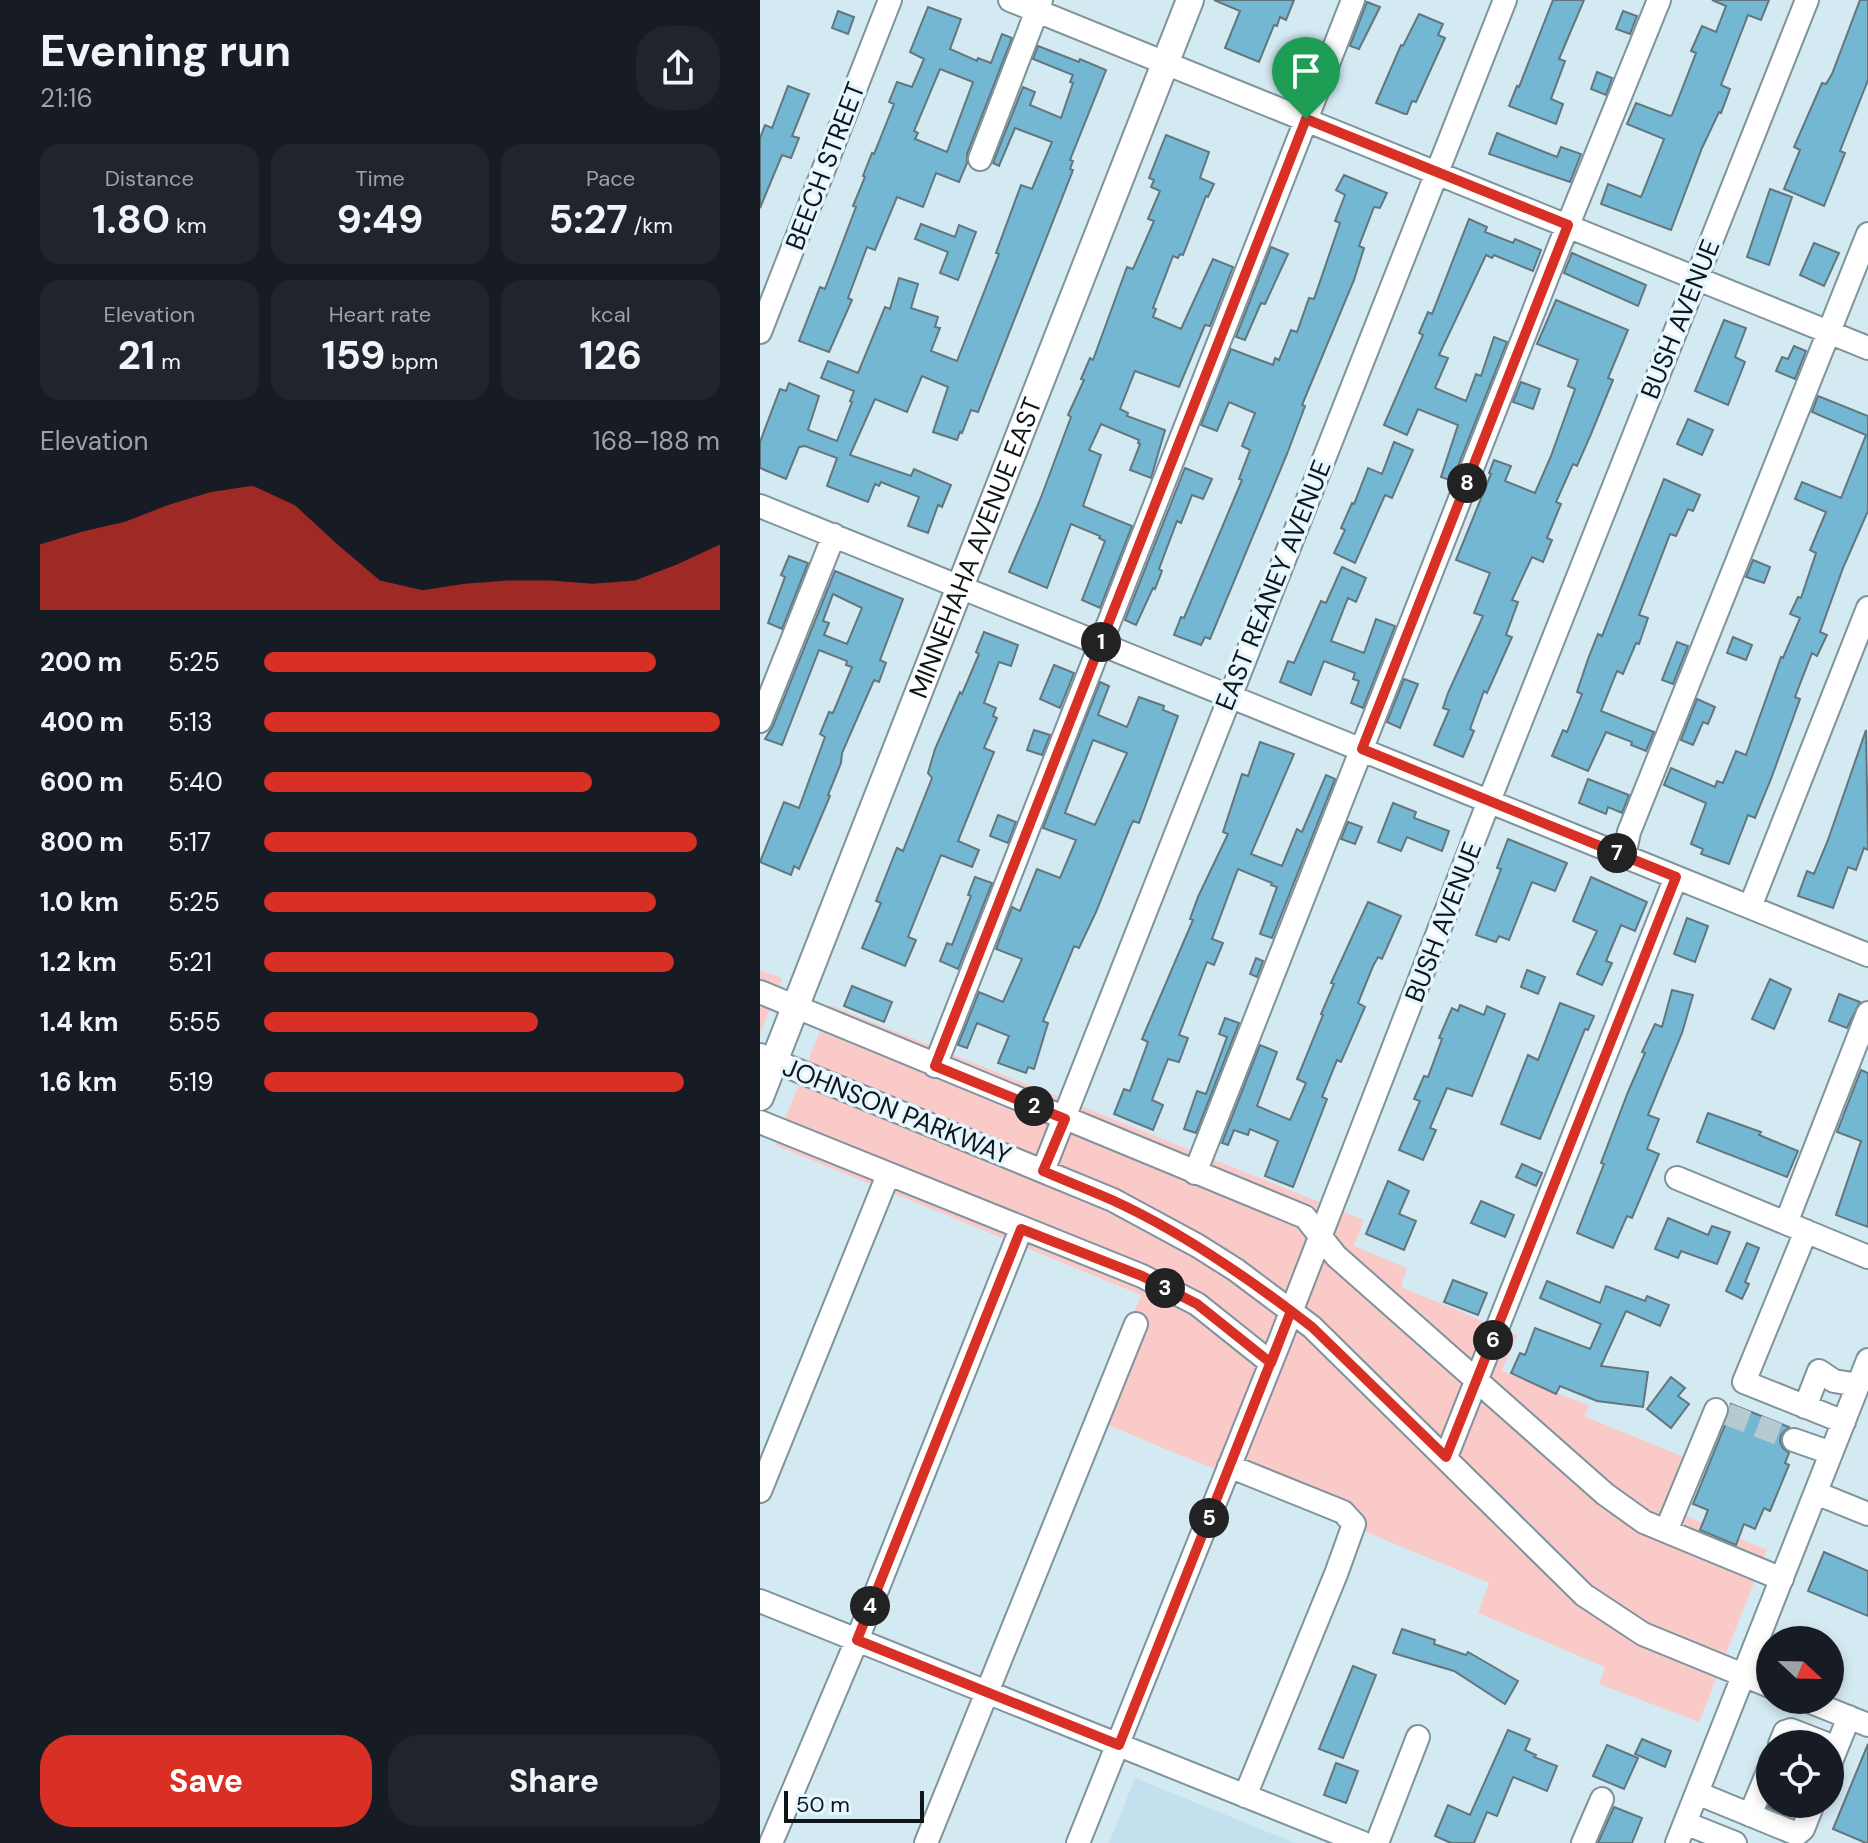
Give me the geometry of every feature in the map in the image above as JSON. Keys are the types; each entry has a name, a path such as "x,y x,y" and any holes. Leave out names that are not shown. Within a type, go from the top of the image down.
{"main road":[{"name":"MINNEHAHA AVENUE EAST","path":"760,1097 767,1058 796,1006 1190,0"}],"street":[{"name":"BEECH STREET","path":"760,332 890,0"},
{"path":"1010,0 1039,5 1306,119 1868,348"},
{"path":"935,1066 1353,0"},
{"name":"EAST REANEY AVENUE","path":"1043,1171 1505,0"},
{"path":"1195,1173 1659,0"},
{"name":"BUSH AVENUE","path":"1078,1843 1321,1237 1489,801 1807,0"},
{"path":"980,159 1039,5"},
{"path":"1624,856 1629,832 1868,234"},
{"path":"760,506 1868,955"},
{"path":"760,721 834,535"},
{"path":"1750,907 1868,608"},
{"path":"1446,1457 1676,877"},
{"path":"760,992 1305,1217 1336,1256 1605,1494 1644,1522 1782,1579"},
{"path":"1666,1531 1721,1412 1744,1382 1868,1013"},
{"name":"JOHNSON PARKWAY","path":"767,1058 1113,1200 1236,1270 1312,1327 1584,1595 1643,1634 1756,1680"},
{"path":"760,1122 1142,1276 1197,1304 1271,1363"},
{"path":"760,1491 888,1175"},
{"path":"1677,1178 1868,1257"},
{"path":"771,1843 857,1640 1021,1229"},
{"path":"926,1843 1136,1324"},
{"path":"1735,1843 1681,1833 1868,1360"},
{"path":"1805,1407 1819,1371 1834,1381 1858,1385"},
{"path":"1744,1382 1844,1422"},
{"path":"1794,1440 1831,1453"},
{"path":"1229,1466 1343,1512 1354,1524 1245,1796"},
{"path":"1816,1493 1868,1514"},
{"path":"760,1601 1363,1843"},
{"path":"1844,1736 1858,1721"},
{"path":"1377,1843 1418,1737"},
{"path":"1697,1793 1756,1817"},
{"path":"1583,1843 1602,1799"},
{"path":"1750,1815 1756,1801"},
{"path":"1757,1818 1797,1834 1807,1818"}],"shaded area":[{"path":"760,970 782,978 760,1034"},
{"path":"830,1005 1364,1220 1354,1246 1407,1268 1401,1287 1517,1335 1502,1371 1590,1406 1584,1416 1684,1457 1665,1507 1767,1550 1699,1722 1599,1684 1605,1667 1478,1613 1489,1583 1091,1418 1141,1295 775,1145"},
{"path":"1135,1778 1295,1843 1109,1843"}],"building":[{"path":"1214,0 1294,0 1286,20 1280,17 1277,26 1274,25 1259,62 1225,48 1240,11"},
{"path":"1553,0 1584,0 1559,59 1565,61 1551,99 1563,104 1556,124 1509,106"},
{"path":"1712,0 1769,0 1761,20 1748,15 1721,85 1730,89 1702,148 1671,230 1601,204 1608,184 1641,197 1664,139 1627,124 1636,103 1672,115 1696,53 1691,51 1702,26 1716,32 1726,6"},
{"path":"1860,0 1868,0 1868,80 1840,151 1845,153 1824,206 1784,189 1800,150 1794,147 1822,83 1826,84 1832,74"},
{"path":"1367,2 1380,7 1359,49 1350,46"},
{"path":"928,7 961,19 950,49 977,61 978,58 991,63 1002,34 1012,38 959,182 936,173 923,207 897,197 875,250 867,247 848,298 852,300 829,352 799,341 820,287 825,289 856,207 853,206 863,176 894,104 889,102 897,82 912,87 924,59 910,52","holes":["940,69 973,82 947,152 915,139 918,133 914,131"]},
{"path":"838,11 854,17 848,34 832,28"},
{"path":"1623,11 1637,16 1630,34 1616,29"},
{"path":"1419,14 1443,24 1438,35 1445,38 1416,102 1412,101 1405,114 1376,103 1401,45"},
{"path":"1038,46 1106,70 1070,160 1073,161 1070,169 1073,170 978,412 971,410 957,440 933,432 948,387 922,376 907,412 875,399 850,455 911,476 914,469 951,485 942,507 938,505 928,533 908,526 919,497 881,482 879,486 875,484 868,502 827,486 837,458 805,446 799,447 786,479 760,468 760,442 780,389 786,391 789,383 819,396 808,430 837,441 854,391 821,378 828,361 858,373 885,307 890,309 899,278 918,284 911,308 938,317 935,327 940,328 931,351 957,361 999,254 996,253 1021,185 1032,189 1052,142 1015,128 999,166 993,163 1023,87 1035,92 1030,105 1061,118 1073,83 1070,82 1073,75 1033,59"},
{"path":"1302,46 1318,51 1310,70 1295,65"},
{"path":"1597,72 1612,78 1606,95 1591,89"},
{"path":"788,86 809,94 792,136 799,138 791,158 782,155 760,208 760,138 765,125 772,128"},
{"path":"1497,133 1557,157 1561,147 1581,154 1570,182 1489,154"},
{"path":"1166,135 1209,152 1200,178 1214,184 1206,196 1183,255 1180,254 1178,258 1173,256 1153,308 1156,309 1153,317 1181,329 1213,259 1233,267 1210,326 1205,325 1179,387 1135,371 1120,409 1128,413 1127,416 1165,430 1151,478 1130,470 1139,440 1101,424 1089,450 1101,455 1083,506 1132,526 1100,608 1082,600 1105,541 1071,524 1047,588 1009,572 1040,500 1071,417 1068,415 1084,380 1081,379 1090,358 1093,360 1127,267 1133,269 1154,221 1148,219 1160,191 1151,187 1154,180 1149,178"},
{"path":"1344,175 1387,193 1380,208 1374,207 1359,246 1364,248 1354,280 1302,405 1305,406 1287,454 1210,639 1205,637 1201,645 1174,635 1242,480 1239,479 1250,450 1242,446 1255,413 1229,402 1217,431 1201,425 1231,349 1273,365 1275,358 1279,360 1291,330 1297,332 1309,298 1314,299 1340,223 1335,221 1345,195 1336,190"},
{"path":"1770,189 1792,197 1769,265 1747,257"},
{"path":"1469,219 1487,227 1485,232 1513,243 1515,239 1541,250 1533,271 1494,255 1492,258 1486,255 1439,355 1448,358 1435,388 1466,401 1476,374 1481,376 1494,337 1507,342 1452,481 1441,477 1458,425 1418,409 1407,435 1384,425 1423,335 1419,333 1428,312 1432,314"},
{"path":"921,224 955,237 959,225 976,232 958,280 940,273 948,252 915,239"},
{"path":"1814,243 1839,253 1824,286 1800,275"},
{"path":"1271,247 1288,254 1245,340 1236,337"},
{"path":"1572,253 1646,285 1638,306 1564,273"},
{"path":"1556,300 1628,330 1608,378 1613,380 1591,434 1556,502 1561,504 1547,538 1552,540 1543,562 1532,557 1512,600 1518,602 1506,635 1512,637 1487,693 1484,691 1470,729 1474,731 1463,757 1434,745 1449,710 1443,708 1448,693 1483,616 1474,613 1490,573 1456,560 1494,460 1511,466 1505,481 1535,493 1551,456 1575,389 1568,386 1578,360 1537,344"},
{"path":"1724,320 1746,328 1735,357 1745,362 1728,405 1695,391"},
{"path":"1794,346 1806,351 1795,379 1776,371 1782,357 1788,359"},
{"path":"1521,382 1540,389 1533,409 1513,402"},
{"path":"1818,396 1868,416 1868,511 1820,632 1827,635 1817,656 1812,653 1795,697 1800,699 1771,779 1755,818 1748,815 1729,864 1701,854 1703,849 1691,844 1706,803 1664,785 1671,768 1715,787 1717,781 1723,783 1736,751 1746,755 1781,657 1800,618 1790,614 1798,597 1801,598 1816,553 1810,550 1826,512 1795,499 1802,482 1841,498 1866,435 1812,412"},
{"path":"1688,419 1713,430 1702,455 1677,444"},
{"path":"1394,442 1413,450 1392,498 1385,495 1355,563 1334,553 1345,530 1341,528 1368,468 1382,474"},
{"path":"1185,468 1212,479 1203,499 1192,495 1181,523 1177,521 1155,589 1136,625 1125,620"},
{"path":"1664,479 1700,495 1693,511 1688,509 1676,536 1670,534 1639,615 1648,618 1639,644 1636,643 1623,674 1617,671 1601,711 1654,732 1646,751 1606,732 1588,771 1552,756 1563,730 1567,732 1582,694 1577,692 1588,659 1598,634 1602,636"},
{"path":"789,556 808,563 782,629 768,623 785,577 781,575"},
{"path":"1753,560 1770,567 1764,583 1746,577"},
{"path":"1342,567 1366,578 1356,602 1348,598 1331,641 1364,653 1376,619 1395,626 1363,708 1351,703 1359,681 1353,679 1355,673 1324,661 1311,695 1280,682 1288,661 1294,663 1321,601 1326,603"},
{"path":"835,571 903,599 880,660 886,663 879,682 874,680 842,753 830,796 799,869 794,866 791,875 760,862 784,802 799,808 825,737 820,734 829,712 833,713 852,667 846,665 847,661 819,650 782,745 765,739","holes":["833,594 862,608 847,644 824,635 829,623 823,621"]},
{"path":"984,632 1018,645 1011,666 999,662 984,703 996,708 993,716 997,718 984,748 994,752 958,841 979,850 972,867 941,855 908,937 916,940 905,966 862,948 881,903 876,901 897,848 903,851 932,778 928,773 935,749 979,654 976,652"},
{"path":"1733,637 1752,645 1746,660 1727,653"},
{"path":"1677,642 1688,646 1673,684 1662,680"},
{"path":"1054,665 1074,673 1060,708 1040,699"},
{"path":"1404,679 1418,684 1400,728 1387,722"},
{"path":"1100,682 1109,686 1098,715 1127,727 1139,697 1164,706 1163,710 1178,716 1139,823 1133,821 1096,912 1079,948 1074,946 1043,1021 1048,1023 1034,1069 1028,1067 1026,1073 998,1063 1009,1036 977,1023 967,1048 958,1045 979,992 1003,1002 1022,959 996,949 1012,907 1020,911 1037,869 1060,878 1076,840 1043,828","holes":["1093,740 1127,753 1095,825 1065,813"]},
{"path":"1697,699 1715,707 1708,724 1703,722 1693,745 1681,740"},
{"path":"1034,730 1050,735 1042,755 1027,750"},
{"path":"1866,730 1868,850 1864,848 1856,870 1848,867 1833,908 1798,896 1807,871 1814,874 1828,840"},
{"path":"1260,742 1294,754 1251,854 1282,866 1297,829 1302,832 1326,775 1335,779 1272,938 1260,934 1277,887 1238,869 1212,939 1223,943 1214,965 1207,962 1179,1035 1188,1038 1179,1062 1168,1059 1152,1100 1163,1105 1153,1130 1114,1114 1124,1089 1130,1091 1148,1042 1142,1039 1193,920 1190,919 1198,897 1228,834 1223,832 1242,774 1248,776"},
{"path":"1588,779 1629,795 1622,813 1608,807 1606,814 1579,803"},
{"path":"1393,803 1416,812 1414,818 1449,831 1442,851 1407,837 1401,851 1378,842"},
{"path":"998,815 1016,822 1008,843 990,836"},
{"path":"1348,822 1362,827 1355,844 1341,839"},
{"path":"1508,839 1567,863 1555,891 1532,882 1509,940 1499,936 1496,942 1476,935 1501,869 1497,868"},
{"path":"975,877 992,883 958,969 940,961 947,943 952,945"},
{"path":"1591,877 1647,902 1635,931 1621,925 1606,961 1612,963 1602,985 1577,974 1597,931 1573,921"},
{"path":"1368,902 1401,916 1382,959 1378,957 1373,966 1358,1003 1365,1007 1341,1062 1337,1060 1322,1097 1327,1099 1293,1187 1265,1176 1278,1141 1250,1129 1248,1135 1234,1130 1228,1145 1222,1143 1260,1045 1277,1052 1257,1106 1290,1120 1306,1083 1297,1079 1334,984 1331,983"},
{"path":"1687,918 1708,926 1695,962 1674,954"},
{"path":"1256,958 1263,961 1257,977 1250,974"},
{"path":"1527,970 1545,977 1538,994 1521,987"},
{"path":"1770,979 1791,989 1774,1029 1752,1019"},
{"path":"852,986 892,1002 884,1022 844,1006"},
{"path":"1672,990 1693,995 1682,1033 1648,1115 1659,1119 1647,1149 1659,1154 1632,1218 1627,1216 1613,1248 1577,1233 1645,1053 1642,1052 1655,1024 1662,1027"},
{"path":"1839,994 1860,1002 1847,1028 1829,1021"},
{"path":"1560,1003 1594,1016 1588,1030 1585,1029 1540,1139 1501,1124 1528,1055 1538,1060"},
{"path":"1460,1005 1484,1015 1487,1006 1505,1014 1472,1096 1447,1088 1430,1128 1436,1130 1423,1160 1399,1150 1420,1101 1414,1099 1424,1076 1428,1077 1442,1039 1439,1038 1452,1008 1458,1011"},
{"path":"1225,1018 1239,1023 1196,1133 1184,1129 1197,1091 1206,1094 1227,1037 1219,1034"},
{"path":"1861,1070 1868,1073 1868,1227 1836,1215 1861,1141 1837,1132"},
{"path":"1708,1113 1761,1132 1759,1135 1798,1151 1787,1177 1697,1142"},
{"path":"1522,1164 1542,1173 1536,1186 1516,1177"},
{"path":"1388,1181 1409,1191 1399,1214 1416,1221 1404,1250 1366,1234"},
{"path":"1481,1201 1514,1215 1505,1237 1471,1223"},
{"path":"1668,1218 1708,1235 1712,1226 1730,1232 1717,1264 1681,1251 1678,1258 1655,1249"},
{"path":"1747,1243 1759,1248 1745,1282 1749,1284 1742,1299 1726,1291"},
{"path":"1453,1280 1487,1293 1478,1315 1444,1302"},
{"path":"1547,1281 1600,1303 1606,1286 1645,1301 1647,1296 1669,1305 1660,1326 1626,1311 1601,1366 1648,1372 1643,1407 1597,1401 1560,1386 1556,1394 1511,1373 1520,1353 1525,1355 1535,1328 1590,1349 1601,1324 1540,1298"},
{"path":"1671,1377 1685,1388 1678,1396 1689,1404 1671,1428 1647,1409"},
{"path":"1731,1404 1789,1427 1781,1435 1780,1442 1789,1453 1785,1463 1789,1465 1770,1511 1764,1508 1755,1529 1744,1524 1736,1545 1700,1530 1708,1510 1693,1504"},
{"path":"1824,1552 1868,1571 1868,1616 1808,1591"},
{"path":"1402,1629 1435,1640 1434,1644 1466,1655 1468,1652 1518,1681 1505,1704 1454,1671 1393,1653"},
{"path":"1353,1666 1376,1675 1343,1758 1319,1749"},
{"path":"1508,1730 1530,1739 1525,1750 1536,1755 1534,1757 1557,1766 1547,1791 1513,1777 1497,1816 1487,1812 1474,1843 1451,1843 1435,1836 1448,1805 1470,1815"},
{"path":"1642,1739 1671,1751 1665,1767 1635,1754"},
{"path":"1868,1744 1868,1843 1833,1829 1838,1818 1844,1818 1844,1802"},
{"path":"1607,1745 1638,1758 1624,1789 1593,1776"},
{"path":"1336,1763 1358,1771 1346,1803 1324,1795"},
{"path":"1614,1807 1642,1818 1632,1843 1598,1843"}],"tunnel":[{"path":"1727,1414 1794,1440"}],"route":[{"path":"1306,119 935,1066 1065,1119 1043,1171 1113,1200 1198,1246 1291,1311 1271,1363 1251,1346 1197,1304 1142,1276 1021,1229 857,1640 1119,1745 1291,1311 1312,1327 1446,1457 1676,877 1362,749 1568,225 1306,119"}]}
